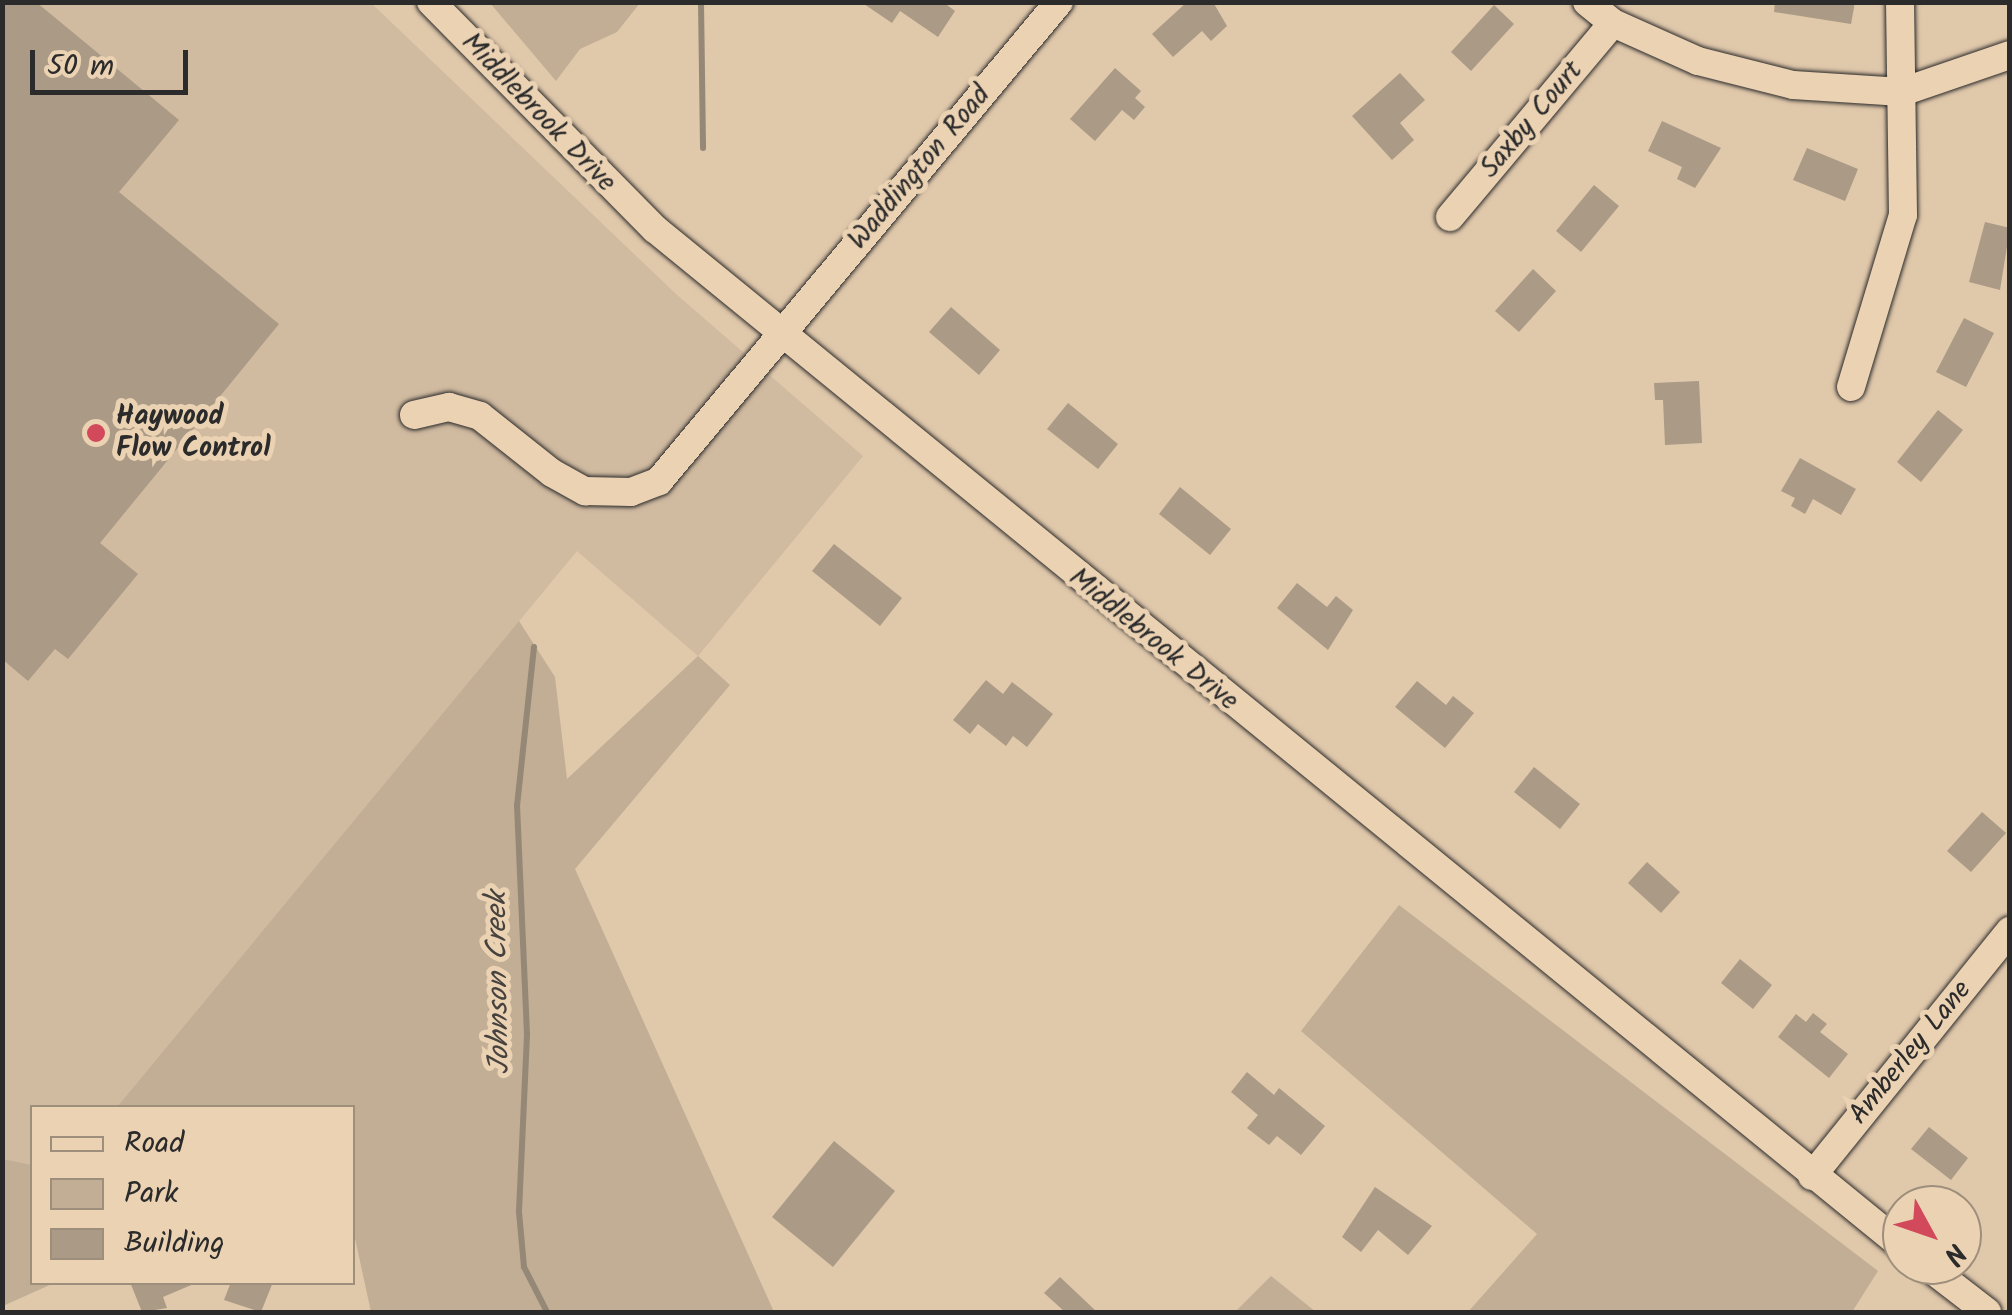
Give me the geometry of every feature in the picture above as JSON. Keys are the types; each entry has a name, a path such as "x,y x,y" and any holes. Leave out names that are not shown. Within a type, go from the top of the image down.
{"street":[{"name":"Middlebrook Drive","path":"431,2 612,192 1882,1230"},
{"name":"Waddington Road","path":"414,414 433,406 462,408 572,486 631,492 670,472 1058,2"},
{"path":"1587,2 1613,23 1698,61 1793,84 1902,92 2010,55"},
{"path":"1852,387 1902,215 1900,2"},
{"name":"Saxby Court","path":"1450,217 1613,23"},
{"name":"Amberley Lane","path":"1812,1176 2010,931"},
{"path":"1952,1285 1986,1312"}],"shaded area":[{"path":"2,3 371,3 676,294 863,456 698,656 577,551 119,1105 30,1105 30,1165 2,1159"}],"green space":[{"path":"490,3 640,3 617,32 580,49 556,81"},
{"path":"519,621 555,677 567,779 698,656 730,685 575,869 774,1312 371,1312 355,1238 355,1105 119,1105"},
{"path":"1399,905 1878,1271 1852,1312 1468,1312 1537,1234 1301,1031"},
{"path":"3,1159 30,1165 30,1285 50,1285 3,1306"},
{"path":"1271,1276 1316,1312 1235,1312"}],"building":[{"name":"Haywood Flow Control","path":"2,2 36,2 179,120 119,192 279,324 100,543 138,574 68,659 55,649 28,681 2,659"},
{"path":"861,2 943,2 955,11 938,37 900,11 892,23"},
{"path":"1187,2 1213,2 1227,26 1211,41 1202,31 1173,57 1152,34"},
{"path":"1775,2 1855,2 1851,24 1774,12"},
{"path":"1494,5 1514,24 1471,71 1451,52"},
{"path":"1115,68 1141,91 1135,98 1145,107 1134,120 1122,110 1095,141 1070,119"},
{"path":"1400,73 1425,100 1400,123 1414,140 1392,160 1352,116"},
{"path":"1662,121 1721,148 1695,188 1677,179 1682,167 1648,151"},
{"path":"1807,148 1858,169 1845,201 1793,180"},
{"path":"1594,185 1619,206 1581,252 1556,231"},
{"path":"1985,222 2010,228 2000,290 1969,282"},
{"path":"1533,269 1556,291 1519,332 1495,311"},
{"path":"951,307 1000,350 979,375 929,332"},
{"path":"1964,318 1994,333 1966,387 1936,372"},
{"path":"1699,381 1702,443 1665,445 1663,400 1655,400 1654,383"},
{"path":"1068,403 1118,444 1098,469 1047,429"},
{"path":"1938,410 1963,430 1921,482 1897,462"},
{"path":"1800,458 1856,489 1841,515 1813,499 1805,514 1791,506 1795,498 1781,491"},
{"path":"1180,487 1231,529 1210,555 1159,514"},
{"path":"834,544 902,598 880,626 812,571"},
{"path":"1297,583 1327,607 1336,596 1353,610 1328,650 1277,608"},
{"path":"986,680 1003,694 1012,682 1053,714 1027,747 1013,736 1006,746 978,724 970,734 953,720"},
{"path":"1417,681 1446,705 1453,696 1474,713 1445,748 1395,707"},
{"path":"1534,767 1580,804 1560,829 1514,792"},
{"path":"1982,812 2006,833 1971,872 1947,851"},
{"path":"1647,862 1680,892 1661,913 1628,883"},
{"path":"1740,959 1772,985 1753,1009 1721,983"},
{"path":"1813,1013 1827,1024 1820,1032 1848,1054 1829,1078 1778,1037 1796,1014 1806,1022"},
{"path":"1247,1072 1274,1095 1279,1088 1325,1126 1301,1155 1277,1136 1269,1145 1247,1128 1258,1115 1231,1092"},
{"path":"1929,1127 1968,1158 1951,1180 1911,1149"},
{"path":"834,1141 895,1191 833,1267 772,1217"},
{"path":"1375,1187 1432,1226 1408,1255 1378,1230 1361,1252 1342,1237"},
{"path":"1060,1277 1097,1312 1065,1312 1044,1293"},
{"path":"131,1285 191,1285 163,1297 167,1308 142,1312"},
{"path":"230,1285 272,1285 261,1312 224,1300"}],"waterway":[{"name":"Johnson Creek","path":"701,2 703,148"},
{"name":"Johnson Creek","path":"534,647 517,805 527,1035 519,1212 524,1267 547,1312"}],"place":[{"name":"Haywood Flow Control","path":"96,433"}]}
